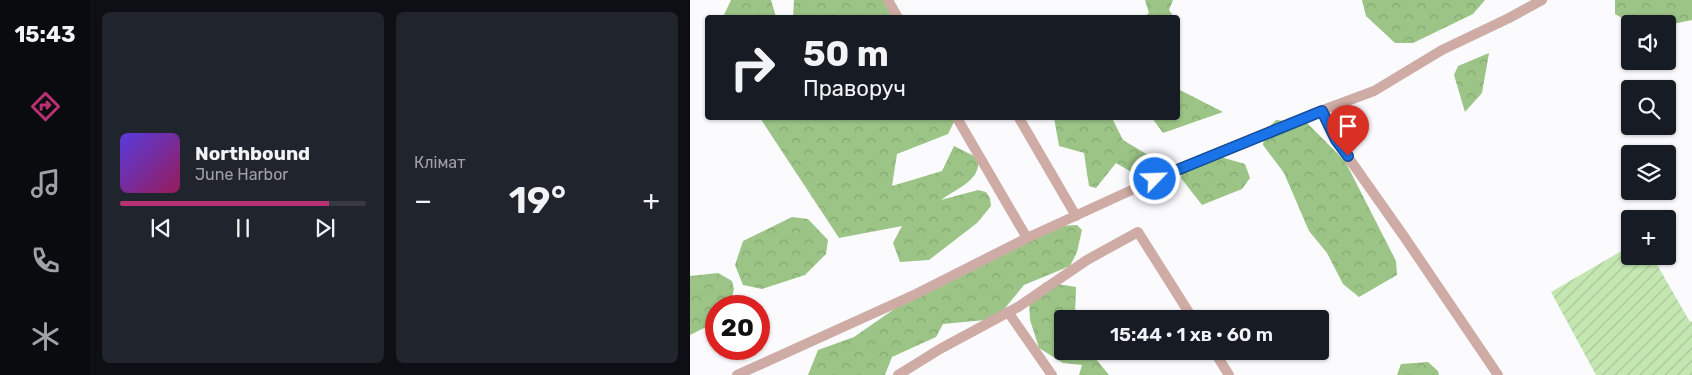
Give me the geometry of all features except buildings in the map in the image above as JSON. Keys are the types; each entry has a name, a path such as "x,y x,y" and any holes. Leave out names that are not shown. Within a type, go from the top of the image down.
{"lane":[{"path":"888,0 896,15"},
{"path":"737,375 916,294 1027,238 1171,172 1374,92 1442,50 1542,0"},
{"path":"1322,111 1336,140 1498,375"},
{"path":"958,120 1027,238"},
{"path":"1020,120 1076,216"},
{"path":"898,375 940,349 1008,312 1087,260 1138,232 1187,310"},
{"path":"1008,312 1052,375"},
{"path":"1220,360 1229,375"}],"green space":[{"path":"731,0 771,0 775,15 724,15"},
{"path":"794,0 883,0 895,15 793,15"},
{"path":"1145,0 1173,0 1169,10 1173,15 1146,15 1149,13"},
{"path":"1362,0 1485,0 1473,14 1413,43 1395,43 1366,16"},
{"path":"1615,0 1692,0 1692,20 1676,23 1676,15 1621,15 1621,18 1615,14"},
{"path":"1489,53 1482,93 1465,112 1454,75 1458,66"},
{"path":"1180,90 1223,112 1163,133 1153,120 1180,120"},
{"path":"761,120 955,120 948,134 897,154 892,186 942,171 954,146 978,158 978,166 976,173 966,184 941,200 978,190 986,192 990,198 991,206 977,223 929,260 900,262 893,243 902,226 839,238"},
{"path":"1054,120 1113,120 1123,140 1158,161 1133,173 1116,163 1096,188 1089,186 1084,153 1059,146"},
{"path":"1276,120 1307,123 1345,161 1396,261 1397,275 1359,297 1343,284 1327,253 1309,231 1284,173 1263,145 1265,131"},
{"path":"1207,153 1245,164 1250,178 1242,189 1202,205 1181,178 1185,161"},
{"path":"792,217 808,219 828,240 826,254 805,275 762,289 743,285 735,265 743,241"},
{"path":"1077,225 1082,230 1077,252 1070,266 1024,285 996,319 943,324 936,337 892,357 885,375 808,375 818,350 854,337 916,294 1060,226"},
{"path":"1621,251 1621,265 1657,265 1690,322 1692,321 1692,375 1596,375 1551,292"},
{"path":"718,273 732,281 734,289 733,295 705,295 705,328 690,335 690,276"},
{"path":"1045,282 1076,287 1075,310 1054,310 1054,357 1039,348 1030,320 1029,298"},
{"path":"1058,360 1097,360 1109,375 1079,375 1082,365 1063,363"},
{"path":"1428,362 1438,371 1439,375 1397,375 1401,364"}],"route":[{"path":"1155,179 1322,111 1336,140 1348,156"}]}
